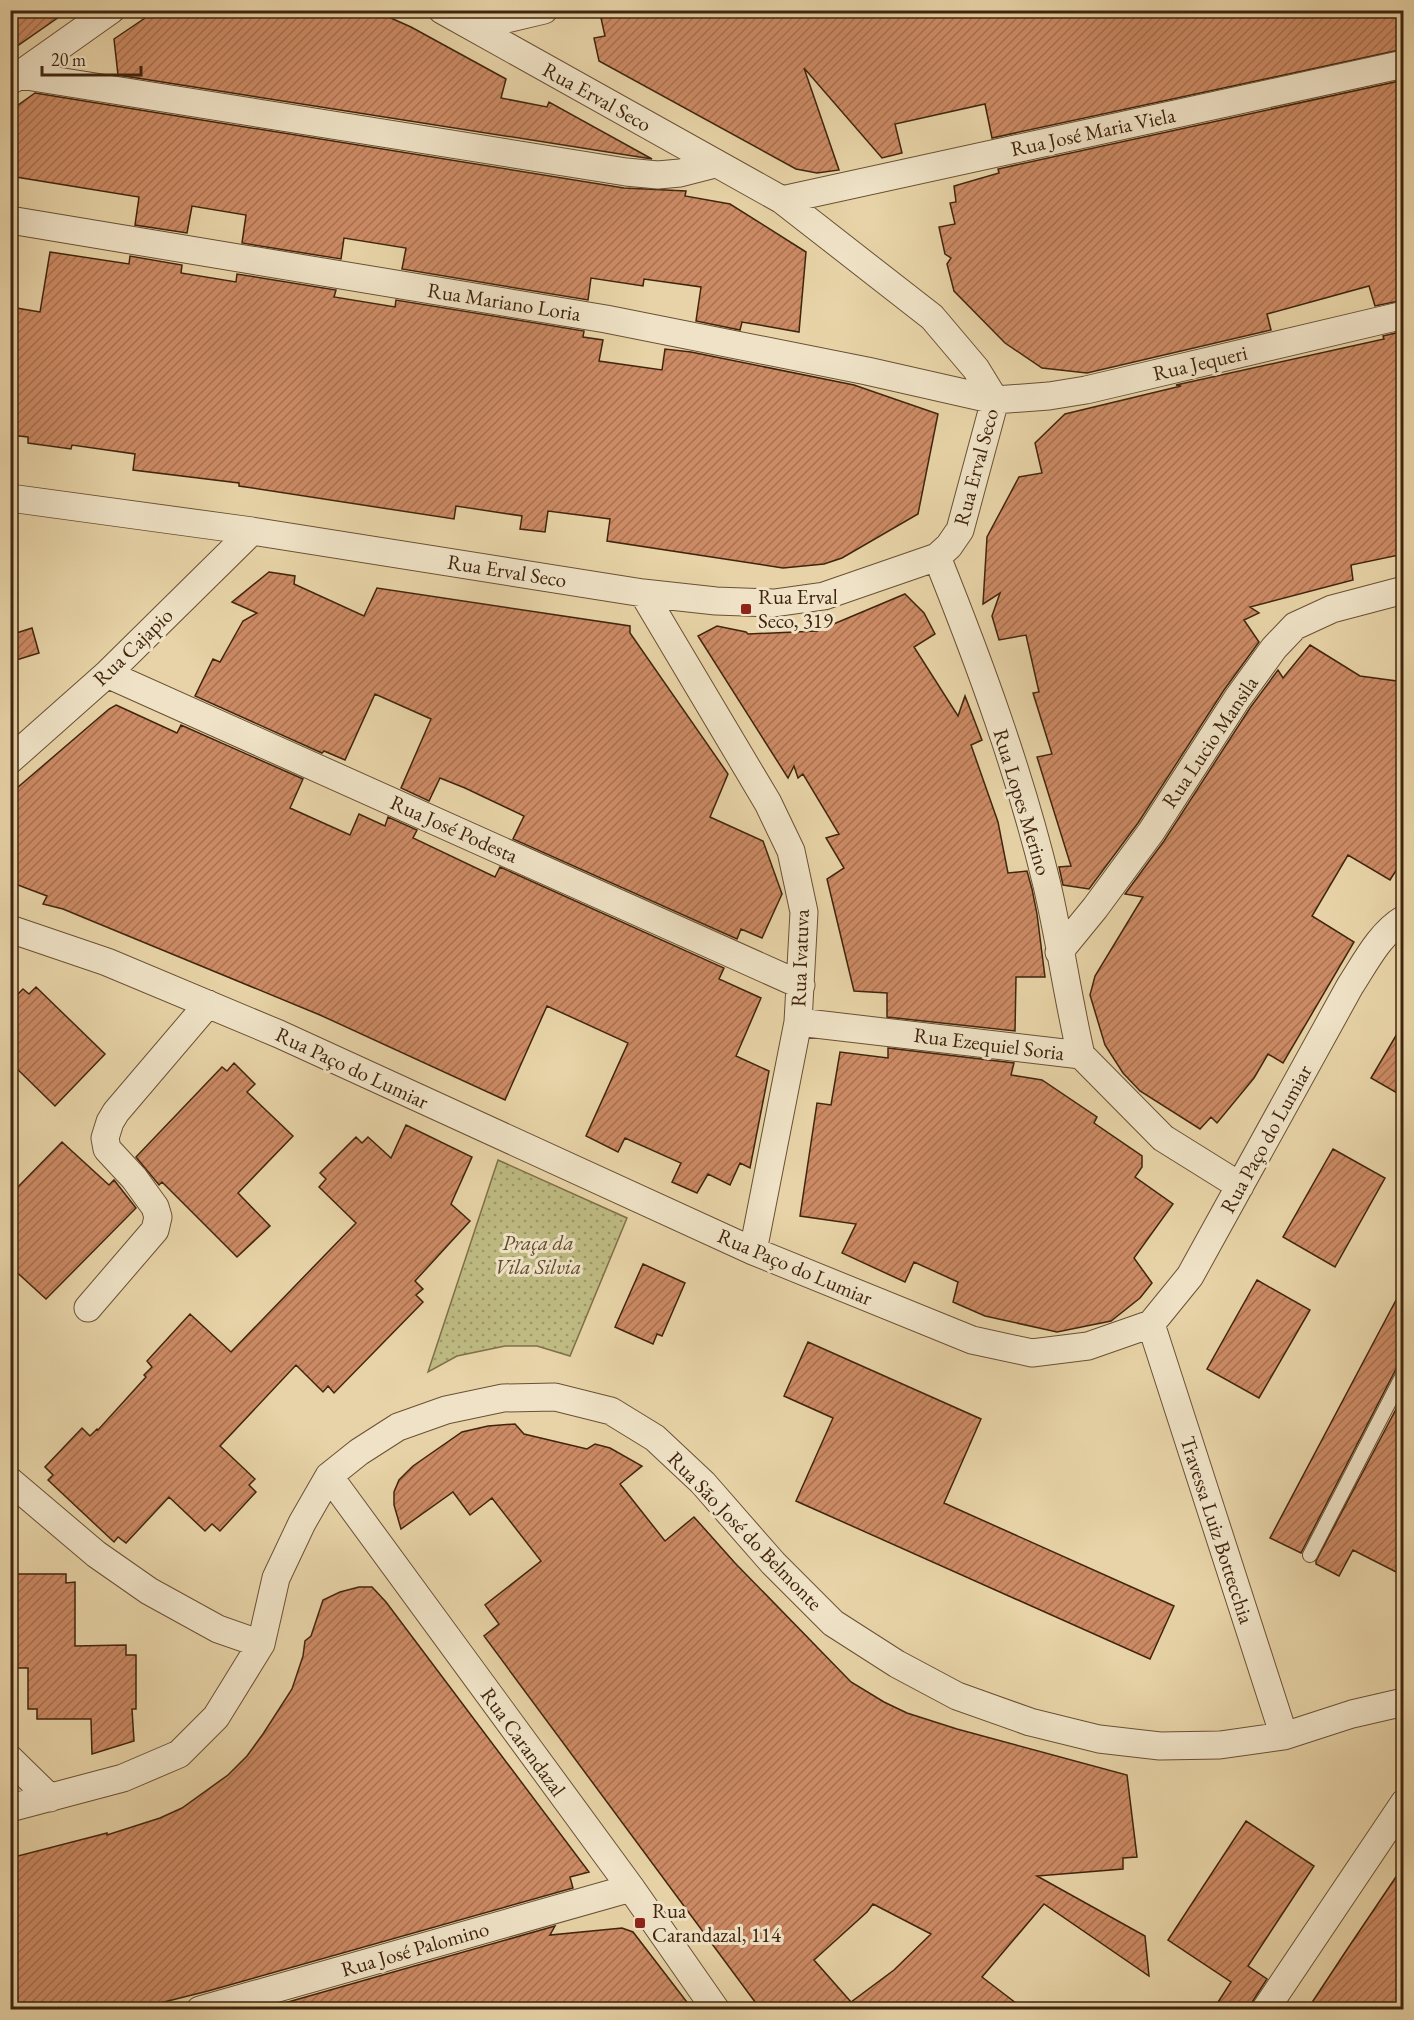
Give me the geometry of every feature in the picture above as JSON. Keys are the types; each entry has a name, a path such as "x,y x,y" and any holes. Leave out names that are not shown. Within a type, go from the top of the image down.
{"street":[{"path":"15,78 111,10"},
{"name":"Rua Erval Seco","path":"10,498 252,531 643,593 716,601 774,603 824,596 937,557 950,546 960,530 995,400 976,369 932,318 782,200 442,10"},
{"path":"473,27 544,10"},
{"name":"Rua José Maria Viela","path":"782,200 1404,64"},
{"path":"15,78 626,172 658,175 680,173 715,164"},
{"name":"Rua Mariano Loria","path":"10,220 606,319 867,371 995,400"},
{"name":"Rua Jequeri","path":"995,400 1049,396 1086,390 1404,315"},
{"name":"Rua Cajapio","path":"10,760 107,674 252,531"},
{"name":"Rua Lopes Merino","path":"937,557 962,618 1014,768 1047,886 1082,1055"},
{"name":"Rua Lucio Mansila","path":"1059,952 1151,832 1237,699 1274,648 1295,626 1332,609 1404,590"},
{"name":"Rua Ivatuva","path":"643,593 768,802 791,851 804,912 798,1022 753,1251"},
{"name":"Rua José Podesta","path":"107,674 801,985"},
{"name":"Rua Paço do Lumiar","path":"10,929 107,962 279,1034 753,1251 972,1340 1032,1353 1088,1346 1151,1324 1190,1276 1350,986 1372,952 1396,924 1404,919"},
{"path":"88,1308 155,1230 158,1218 154,1207 134,1178 106,1149 105,1138 110,1122 208,1004"},
{"name":"Rua Ezequiel Soria","path":"798,1022 1082,1055 1163,1138 1240,1186"},
{"name":"Travessa Luiz Bottecchia","path":"1151,1324 1284,1736"},
{"name":"Rua São José do Belmonte","path":"10,1808 123,1778 179,1754 216,1717 261,1644 276,1578 302,1522 329,1476 359,1452 398,1427 446,1410 503,1398 555,1397 611,1411 655,1438 703,1483 773,1563 833,1623 897,1664 957,1696 1030,1722 1099,1739 1160,1746 1220,1745 1284,1736 1352,1714 1404,1702"},
{"name":"Rua Carandazal","path":"329,1476 630,1888 716,2010"},
{"path":"10,1481 96,1554 149,1591 218,1629 261,1644"},
{"path":"10,1759 50,1798"},
{"path":"1265,2010 1404,1803"},
{"name":"Rua José Palomino","path":"200,2010 630,1888"}],"lane":[{"path":"1310,1555 1404,1372"}],"green space":[{"name":"Praça da Vila Silvia","path":"498,1160 627,1218 570,1356 537,1346 505,1346 457,1356 428,1372"}],"building":[{"path":"10,10 69,10 10,51"},
{"path":"157,10 373,10 411,27 506,79 501,98 547,107 549,102 652,159 118,75 114,39"},
{"path":"640,10 1404,10 1404,49 992,138 985,104 895,124 902,153 882,158 804,68 839,170 817,173 796,169 599,61 594,38 605,36 601,18"},
{"path":"1404,80 1404,300 1375,306 1369,286 1267,314 1271,330 1087,373 1042,368 1005,343 954,291 947,264 951,258 945,254 939,227 955,224 950,203 956,202 954,186 999,173 998,169"},
{"path":"35,93 624,188 686,191 685,196 730,204 806,252 799,332 742,322 740,330 696,321 701,287 644,279 643,286 591,278 588,300 402,269 406,248 344,238 341,259 242,243 246,215 192,206 187,233 135,225 139,197 10,176 10,111"},
{"path":"50,252 129,264 130,256 182,265 181,273 236,282 237,274 336,290 334,297 395,307 396,300 584,331 583,337 603,340 599,361 662,370 665,349 691,352 854,385 938,414 918,514 842,558 824,564 783,568 607,541 610,519 548,511 545,532 520,529 522,516 456,506 454,519 239,486 239,483 133,470 135,454 72,445 71,449 28,443 28,437 10,435 10,307 40,312"},
{"path":"1404,331 1404,554 1351,565 1353,580 1250,607 1259,613 1244,620 1259,642 1224,690 1138,823 1089,889 1063,885 1059,867 1071,866 1037,757 1052,754 1033,693 1039,692 1026,635 999,640 992,616 1000,593 983,604 987,537 1019,477 1042,473 1035,443 1065,414 1181,386 1176,385 1384,339 1383,336"},
{"path":"269,572 295,576 294,584 364,616 377,588 630,626 630,633 728,774 710,817 763,841 782,894 762,938 741,929 737,939 513,839 524,816 465,788 440,778 429,801 401,788 431,719 375,694 345,760 324,751 322,753 195,696 213,659 220,662 243,621 257,613 232,602"},
{"path":"905,594 924,613 935,634 914,647 958,716 965,696 982,740 971,745 998,822 1008,873 1027,871 1032,889 1045,977 1016,977 1015,1031 887,1017 887,993 854,991 827,879 844,868 826,838 839,834 803,774 798,778 794,766 788,778 698,636 717,626 748,634 817,631"},
{"path":"32,628 39,653 10,662 10,635"},
{"path":"1310,645 1360,676 1404,682 1404,858 1390,880 1348,855 1312,916 1354,942 1283,1063 1268,1054 1254,1078 1217,1123 1211,1117 1200,1129 1140,1091 1123,1073 1105,1045 1090,995 1095,976 1143,897 1125,894 1164,841 1250,708 1278,670 1283,678"},
{"path":"116,705 177,733 181,725 303,779 290,808 350,835 359,814 385,826 388,817 417,830 413,838 495,877 500,867 724,968 719,979 761,998 736,1056 769,1071 750,1168 740,1163 730,1185 708,1174 697,1193 672,1182 681,1163 625,1138 618,1152 586,1136 628,1043 547,1006 505,1100 320,1015 63,909 43,904 47,896 10,882 10,794"},
{"path":"36,987 105,1054 55,1106 10,1062 10,1002 23,989 29,994"},
{"path":"1404,1022 1404,1097 1371,1078"},
{"path":"888,1048 1014,1063 1011,1075 1042,1080 1097,1117 1094,1123 1142,1156 1142,1167 1135,1177 1173,1204 1134,1258 1152,1283 1140,1298 1111,1321 1057,1332 985,1316 953,1302 958,1282 914,1262 905,1282 842,1253 856,1224 800,1216 817,1103 831,1105 840,1052 888,1058"},
{"path":"234,1063 255,1084 247,1092 293,1136 238,1193 270,1226 237,1257 162,1182 159,1185 136,1157 222,1067 227,1071"},
{"path":"406,1125 472,1157 451,1204 470,1221 415,1281 423,1289 416,1295 423,1302 334,1393 328,1386 323,1392 296,1365 220,1446 255,1479 249,1485 256,1492 220,1531 212,1524 205,1531 169,1497 126,1543 118,1537 114,1542 48,1480 53,1475 45,1467 82,1428 90,1436 98,1430 146,1377 144,1375 152,1367 147,1361 190,1314 231,1352 356,1223 319,1187 326,1179 320,1173 356,1137 362,1143 368,1137 391,1158"},
{"path":"62,1142 109,1185 114,1180 136,1208 46,1299 10,1266 10,1195"},
{"path":"1333,1149 1385,1178 1335,1267 1283,1237"},
{"path":"643,1264 685,1283 662,1336 657,1334 653,1344 615,1327"},
{"path":"1257,1280 1310,1310 1259,1398 1207,1369"},
{"path":"1404,1285 1404,1364 1396,1369 1301,1553 1270,1538"},
{"path":"808,1342 981,1419 944,1503 1174,1606 1150,1659 796,1501 833,1418 784,1396"},
{"path":"1404,1394 1404,1576 1353,1550 1339,1576 1316,1564 1316,1561"},
{"path":"515,1424 524,1434 587,1449 595,1444 610,1448 642,1466 620,1484 665,1541 694,1517 735,1563 851,1682 884,1702 907,1713 957,1729 1127,1775 1137,1857 1123,1858 1123,1869 1037,1876 1145,1936 1149,1976 1044,1904 982,1977 1025,2010 761,2010 484,1636 499,1624 485,1605 541,1561 492,1498 470,1515 453,1492 401,1529 394,1505 394,1492 399,1480 413,1466 462,1432 488,1426","holes":["873,1904 931,1934 894,1970 851,2002 814,1960"]},
{"path":"10,1574 66,1574 66,1583 75,1582 75,1646 126,1645 126,1655 136,1655 136,1709 132,1709 134,1741 92,1754 91,1719 37,1719 37,1709 28,1709 28,1668 10,1668"},
{"path":"359,1587 372,1587 386,1602 589,1872 570,1877 573,1888 208,1991 132,2010 10,2010 10,1858 107,1833 107,1835 160,1818 182,1808 228,1775 247,1756 292,1689 303,1656 305,1641 311,1636 323,1600"},
{"path":"1246,1821 1314,1866 1248,1966 1267,1979 1247,2010 1213,2010 1231,1982 1168,1940"},
{"path":"1404,1865 1404,2010 1307,2010 1348,1948"},
{"path":"555,1926 550,1935 622,1928 633,1932 693,2010 260,2010"}],"place":[{"name":"Rua Erval Seco, 319","path":"746,609"},
{"name":"Rua Carandazal, 114","path":"640,1923"}]}
